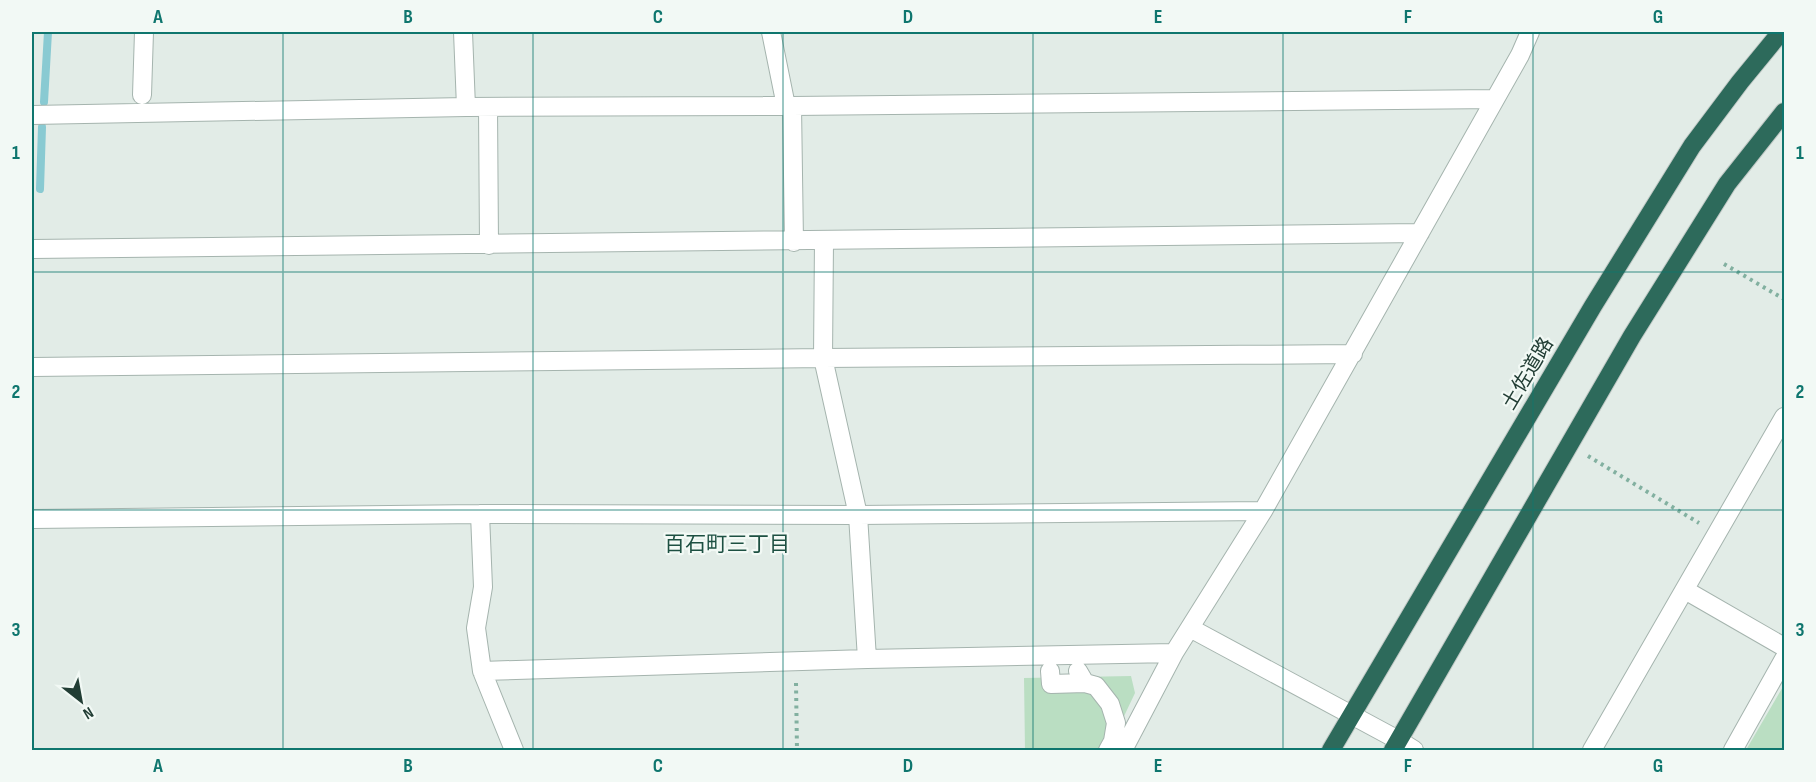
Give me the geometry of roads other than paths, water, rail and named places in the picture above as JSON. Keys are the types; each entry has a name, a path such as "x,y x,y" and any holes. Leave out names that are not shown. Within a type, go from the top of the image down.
{"highway":[{"name":"土佐道路","path":"1331,750 1593,306 1692,146 1781,32"},
{"path":"1395,745 1632,336 1727,184 1785,112"}],"street":[{"path":"142,95 144,32"},
{"path":"463,32 466,107"},
{"path":"771,32 789,106 794,242"},
{"path":"1123,750 1174,653 1263,511 1353,354 1520,56 1530,32"},
{"path":"32,115 466,107 1495,99"},
{"path":"488,107 489,245"},
{"path":"32,249 1420,233"},
{"path":"824,241 824,358 858,515 867,659"},
{"path":"32,367 1353,354"},
{"path":"1592,750 1785,417"},
{"path":"32,519 480,514 858,515 1263,511"},
{"path":"480,514 483,587 476,628 482,671 514,750"},
{"path":"1685,590 1785,647"},
{"path":"1191,628 1351,715 1395,745 1414,750"},
{"path":"482,671 867,659 1174,653"},
{"path":"1733,750 1785,659"},
{"path":"1050,671 1050,684 1081,677 1096,686 1110,704 1116,723 1113,741 1108,750"}],"waterway":[{"path":"44,102 48,32"},
{"path":"40,189 42,127"}],"district":[{"name":"百石町三丁目","path":"727,544"}]}
